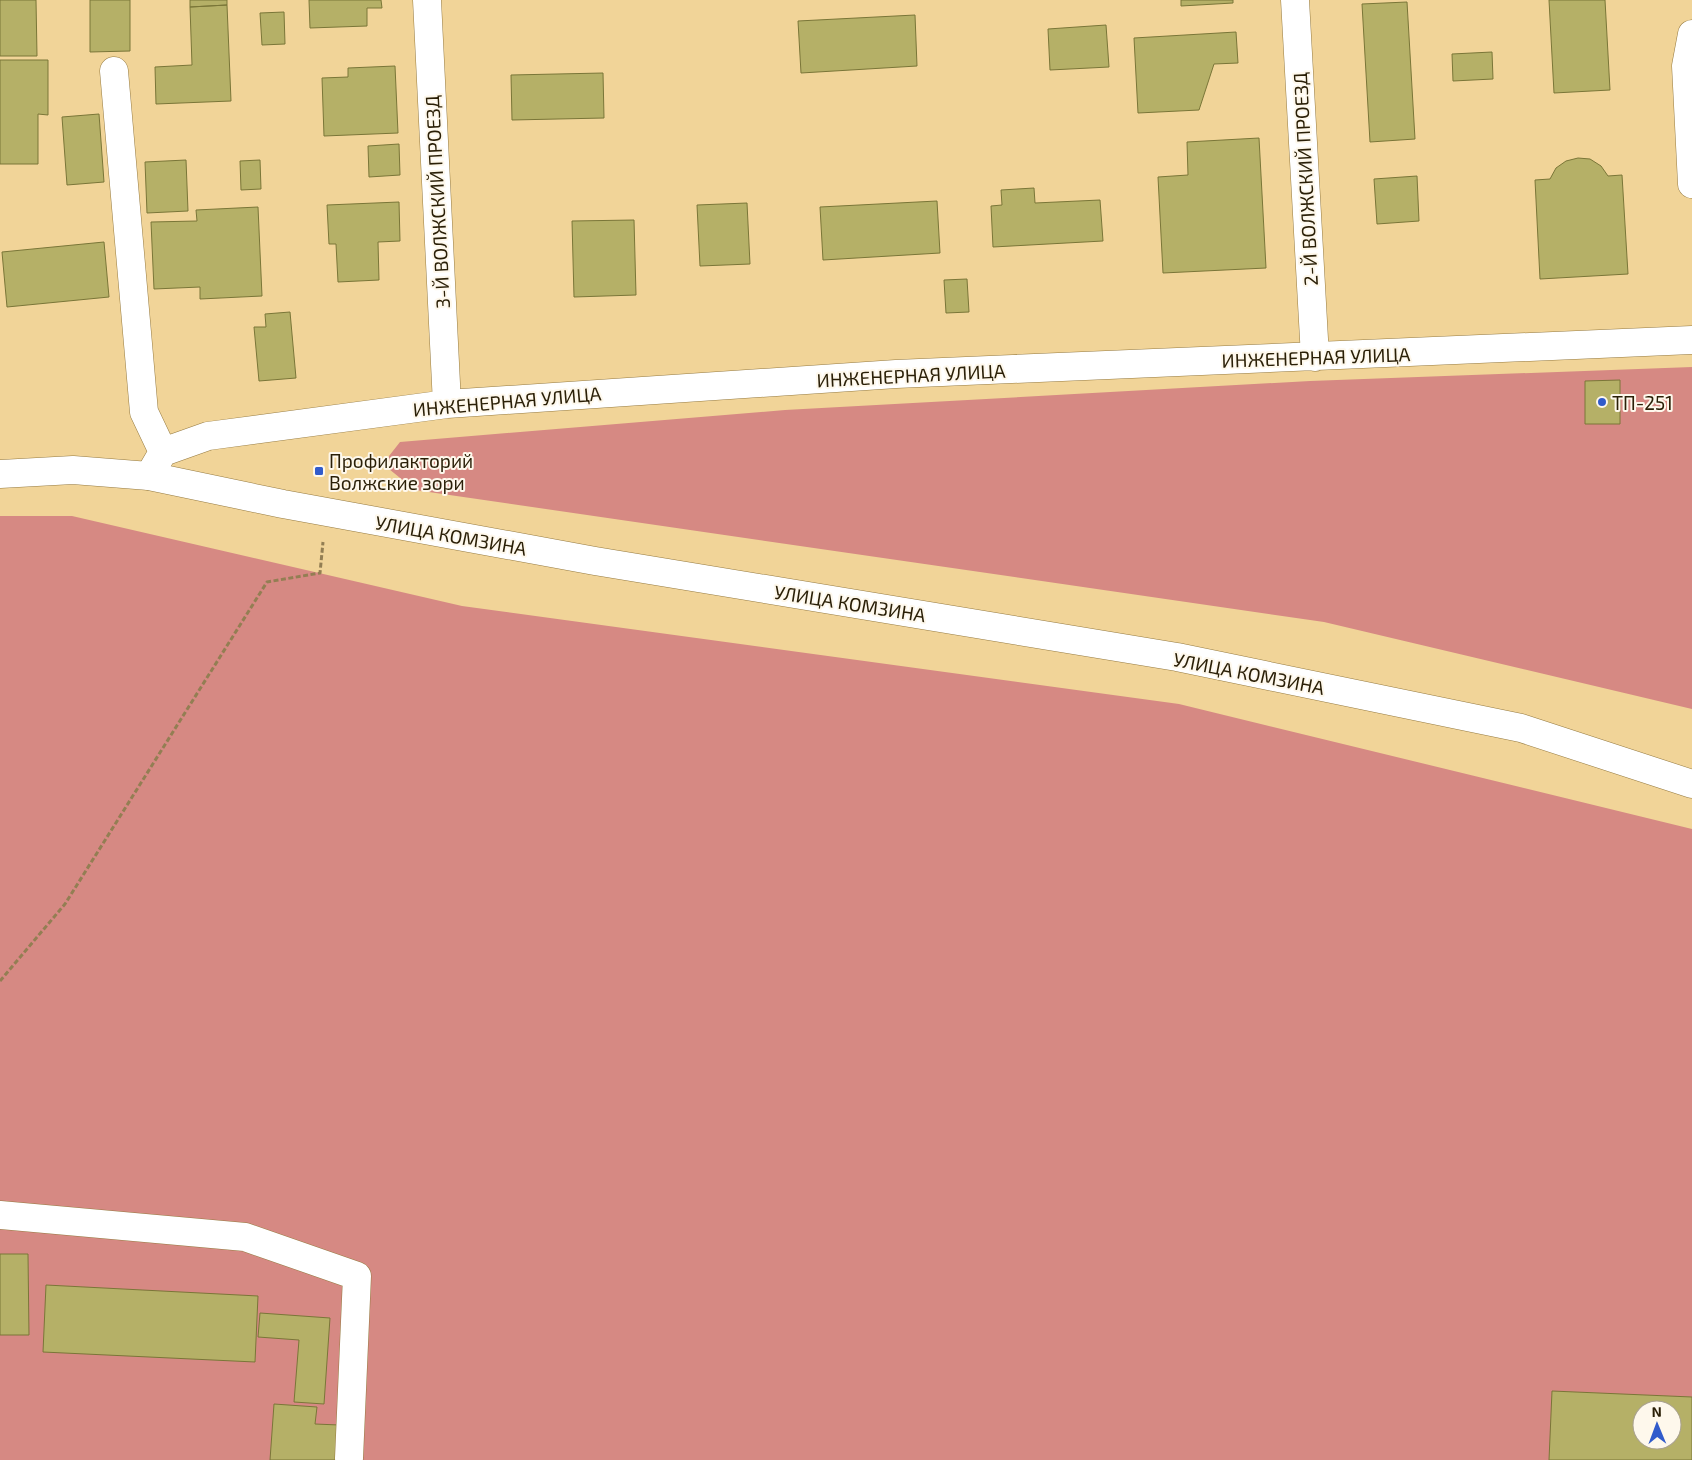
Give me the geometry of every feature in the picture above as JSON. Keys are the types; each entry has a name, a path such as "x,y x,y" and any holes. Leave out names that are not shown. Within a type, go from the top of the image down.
{"street":[{"name":"3-Й ВОЛЖСКИЙ ПРОЕЗД","path":"426,0 447,404"},
{"name":"2-Й ВОЛЖСКИЙ ПРОЕЗД","path":"1295,0 1315,357"},
{"path":"1692,34 1686,66 1692,184"},
{"path":"114,71 144,412 163,452 149,476"},
{"name":"ИНЖЕНЕРНАЯ УЛИЦА","path":"163,452 208,436 447,404 896,374 1692,340"},
{"name":"УЛИЦА КОМЗИНА","path":"0,474 73,470 149,476 325,512 595,561 1187,659 1521,728 1692,784"},
{"path":"0,1215 245,1238 357,1276 349,1458"}],"path":[{"path":"0,981 65,904 267,582 320,573 325,512"}],"shaded area":[{"path":"1692,367 1692,709 1324,622 415,490 389,469 389,456 400,442 785,410 1310,381"},
{"path":"0,516 72,516 462,606 1179,704 1692,829 1692,1460 0,1460"}],"building":[{"path":"0,0 36,0 37,56 0,56"},
{"path":"90,0 130,0 130,51 90,52"},
{"path":"190,0 227,0 227,5 190,7"},
{"path":"309,0 381,0 382,8 367,8 367,26 310,28"},
{"path":"1181,0 1233,0 1233,3 1181,6"},
{"path":"1549,0 1605,0 1610,90 1554,93"},
{"path":"1407,2 1415,139 1370,142 1362,4"},
{"path":"227,5 231,101 156,104 155,67 192,65 190,7"},
{"path":"284,12 285,44 262,45 260,13"},
{"path":"915,15 917,66 801,73 798,21"},
{"path":"1106,25 1109,67 1050,70 1048,29"},
{"path":"1236,32 1238,63 1214,64 1199,110 1138,113 1134,38"},
{"path":"1492,52 1493,79 1453,81 1452,54"},
{"path":"0,60 48,60 48,115 38,114 38,164 0,164"},
{"path":"395,66 398,133 324,136 322,78 348,77 348,68"},
{"path":"603,73 604,118 512,120 511,75"},
{"path":"99,114 104,182 67,185 62,117"},
{"path":"1259,138 1266,268 1163,273 1158,177 1188,175 1187,142"},
{"path":"399,144 400,175 369,177 368,146"},
{"path":"1578,158 1590,159 1601,166 1608,176 1622,175 1628,274 1540,279 1535,180 1550,179 1556,168 1566,161"},
{"path":"186,160 188,211 147,213 145,162"},
{"path":"260,160 261,189 241,190 240,161"},
{"path":"1417,176 1419,221 1377,224 1374,179"},
{"path":"1034,188 1035,203 1100,200 1103,241 993,247 991,206 1002,205 1001,190"},
{"path":"937,201 940,253 823,260 820,207"},
{"path":"399,202 400,241 378,242 379,280 338,282 336,244 329,244 327,205"},
{"path":"747,203 750,264 700,266 697,205"},
{"path":"258,207 262,296 200,299 200,287 154,289 151,222 197,221 196,210"},
{"path":"634,220 636,295 574,297 572,221"},
{"path":"104,242 109,297 7,307 2,252"},
{"path":"967,279 969,312 946,313 944,280"},
{"path":"290,312 296,378 259,381 254,327 266,327 265,314"},
{"name":"ТП-251","path":"1620,380 1620,424 1585,424 1585,381"},
{"path":"0,1254 28,1254 29,1335 0,1335"},
{"path":"46,1285 258,1296 255,1362 43,1352"},
{"path":"260,1313 330,1318 324,1404 294,1402 299,1340 258,1337"},
{"path":"1552,1391 1692,1397 1692,1460 1549,1460"},
{"path":"274,1404 317,1407 315,1424 339,1425 337,1460 270,1460"}],"place":[{"name":"ТП-251","path":"1602,402"},
{"name":"Профилакторий Волжские зори","path":"319,471"}]}
